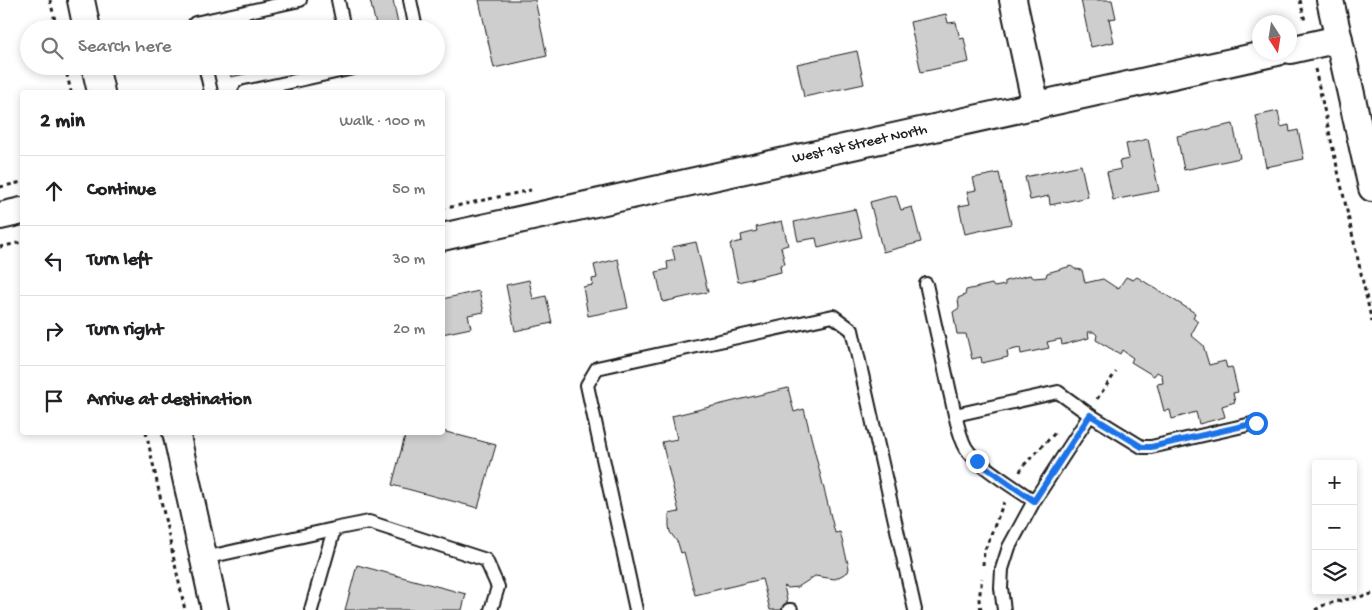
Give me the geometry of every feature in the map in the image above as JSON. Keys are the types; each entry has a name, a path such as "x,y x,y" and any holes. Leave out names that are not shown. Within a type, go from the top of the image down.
{"street":[{"path":"81,0 85,20"},
{"path":"1014,0 1036,106"},
{"path":"1330,0 1372,188"},
{"path":"1300,48 1339,39"},
{"name":"West 1st Street North","path":"445,236 1252,58"},
{"path":"97,75 101,90"},
{"path":"0,216 20,211"},
{"path":"177,435 215,610"}],"lane":[{"path":"212,20 300,0"},
{"path":"338,0 342,20"},
{"path":"410,0 414,20"},
{"path":"207,75 211,90"},
{"path":"254,90 320,75"},
{"path":"926,284 955,415 966,450 977,461 1034,501"},
{"path":"636,610 587,385 597,368 833,316 852,330 915,610"},
{"path":"955,415 1058,392 1090,415 1142,447 1151,447 1256,423"},
{"path":"1004,610 1001,588 1002,570 1009,546 1034,501 1090,415"},
{"path":"204,558 369,522 486,560 498,587 491,610"},
{"path":"311,610 334,529"}],"path":[{"path":"50,0 55,20"},
{"path":"1300,0 1300,48 1372,322"},
{"path":"67,75 70,90"},
{"path":"0,187 20,182"},
{"path":"0,247 20,242"},
{"path":"147,435 185,610"},
{"path":"1315,610 1326,604 1372,594"}],"building":[{"path":"370,0 393,0 397,20 375,20"},
{"path":"479,0 535,0 547,56 494,68"},
{"path":"1081,0 1112,0 1116,18 1109,19 1114,42 1091,47"},
{"path":"946,14 948,23 956,22 960,39 964,38 969,62 921,72 910,22"},
{"path":"857,51 864,84 804,97 797,64"},
{"path":"1278,111 1281,127 1289,125 1290,132 1298,130 1304,159 1266,167 1256,116"},
{"path":"1233,124 1240,158 1184,170 1177,136"},
{"path":"1148,139 1159,191 1113,200 1107,172 1121,169 1119,161 1129,159 1126,144"},
{"path":"1081,165 1088,197 1050,205 1049,196 1030,200 1025,177"},
{"path":"999,173 1011,224 965,234 959,206 970,204 967,192 976,190 973,178"},
{"path":"896,195 901,210 912,207 921,242 883,252 870,202"},
{"path":"855,209 862,237 818,248 816,238 798,241 794,222"},
{"path":"782,221 788,245 781,247 785,264 780,265 781,272 738,282 730,244 742,241 741,235 757,231 756,227"},
{"path":"696,242 708,292 663,302 656,272 668,269 667,262 675,260 672,247"},
{"path":"618,259 628,308 588,316 583,287 593,285 592,279 597,278 594,265"},
{"path":"1071,266 1082,270 1085,283 1103,279 1118,289 1126,277 1133,280 1137,277 1195,313 1193,318 1198,322 1191,335 1203,345 1209,365 1225,361 1227,368 1232,367 1238,392 1233,393 1235,402 1222,406 1225,417 1199,424 1196,412 1172,419 1170,410 1164,411 1157,384 1163,383 1162,375 1157,372 1154,376 1131,362 1133,358 1122,350 1120,354 1096,340 1097,335 1094,332 1088,332 1089,338 1062,345 1061,339 1047,342 1049,348 1021,354 1020,348 1007,351 1008,357 982,363 981,357 972,359 966,334 957,334 953,312 959,308 958,298 965,295 966,290 992,284 994,287 1005,285 1005,281 1030,275 1034,278 1046,277 1047,273"},
{"path":"529,280 533,299 546,296 552,323 515,331 506,285"},
{"path":"479,291 484,312 468,315 471,328 445,333 445,298"},
{"path":"788,388 794,412 804,409 835,533 840,532 849,568 848,572 835,579 815,576 798,587 788,588 784,586 789,610 770,610 762,579 695,595 684,552 681,553 678,543 670,532 669,526 669,514 679,512 662,442 677,439 672,416"},
{"path":"445,432 496,445 478,508 392,485 405,435 445,435"},
{"path":"357,565 466,594 462,610 345,610"}],"route":[{"path":"977,461 1034,501 1090,415 1142,447 1151,447 1256,423"}]}
